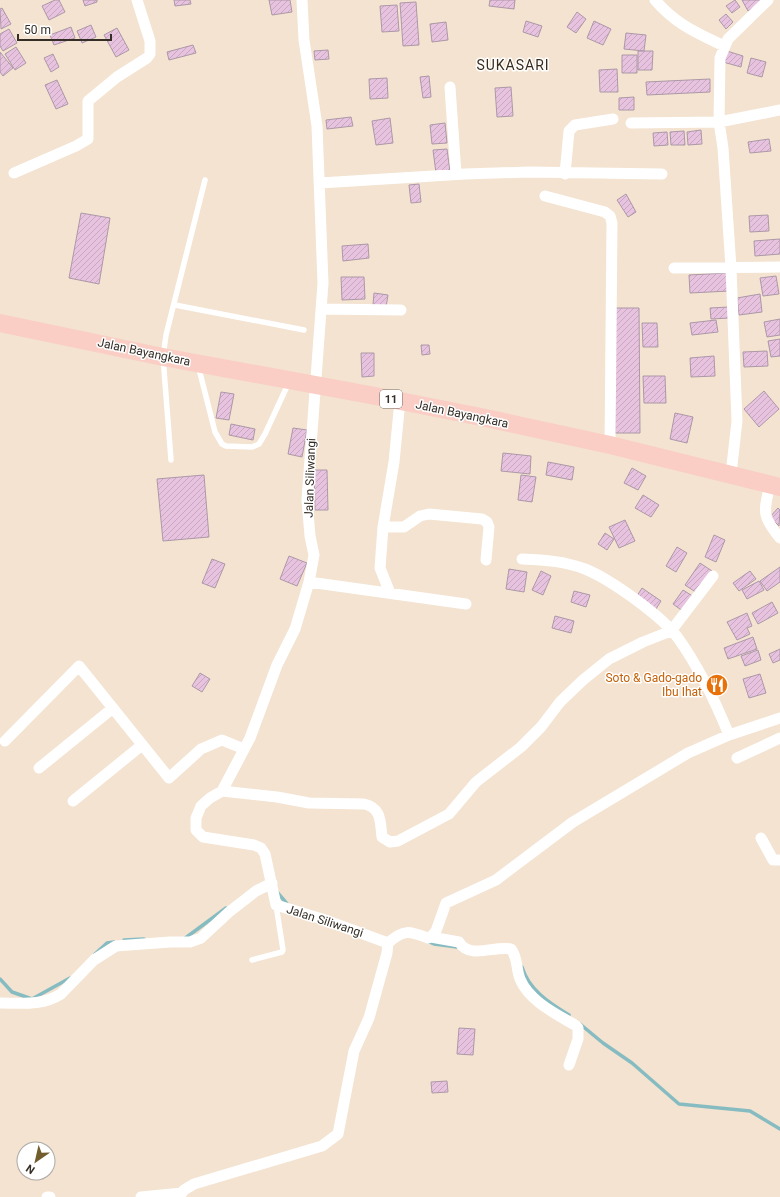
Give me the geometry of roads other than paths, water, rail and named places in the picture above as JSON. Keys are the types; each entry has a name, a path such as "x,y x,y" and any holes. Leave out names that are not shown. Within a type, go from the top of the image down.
{"highway":[{"name":"Jalan Bayangkara","path":"0,323 162,358 198,363 400,401 610,445 775,486"}],"street":[{"path":"14,174 88,139 88,100 117,77 147,58 151,48 138,0"},
{"name":"Jalan Siliwangi","path":"302,0 304,40 317,126 323,283 314,385 307,500 310,536 314,555 309,582 295,629 277,665 250,738 222,791 210,798 201,806 196,818 196,830 203,836 254,845 261,848 266,854 276,905 322,919 388,945"},
{"path":"655,0 668,14 682,25 724,46"},
{"path":"731,474 737,421 731,268 719,122 720,58 724,46 732,34 768,0"},
{"path":"450,86 456,174"},
{"path":"631,123 719,122 780,110"},
{"path":"565,174 569,131 571,127 575,125 613,119"},
{"path":"320,183 456,174 530,172 565,174 662,174"},
{"path":"545,196 605,212 610,216 612,223 610,445"},
{"path":"674,268 780,267"},
{"path":"321,309 401,310"},
{"path":"390,593 380,568 383,527 394,462 400,401"},
{"path":"775,486 765,510 765,516 780,538"},
{"path":"383,527 404,527 420,516 429,514 482,519 487,522 489,527 486,560"},
{"path":"522,559 552,560 586,569 623,592 662,622 678,638 716,703 729,735"},
{"path":"222,791 277,797 309,803 364,804 372,806 379,814 382,837 390,842 398,840 449,814 476,782 521,747 560,702 583,680 609,659 643,642 671,631 713,576"},
{"path":"309,582 466,604"},
{"path":"4,741 79,666 169,778 201,749 222,740 244,749"},
{"path":"39,768 113,708"},
{"path":"431,937 436,931 443,907 452,899 496,880 573,822 688,753 729,735 780,718"},
{"path":"738,758 780,738"},
{"path":"73,801 142,745"},
{"path":"761,838 773,860 780,860"},
{"path":"0,1003 39,1003 55,998 61,994 94,960 116,946 190,942 201,938 229,912 256,892 272,883"},
{"path":"140,1197 180,1195 194,1184 322,1146 338,1134 342,1120 348,1077 354,1051 370,1018 388,945 397,934 407,932 428,938 431,937 459,942 465,948 509,948 512,950 520,979 526,988 547,1008 575,1024 578,1028 578,1039 569,1065"}],"lane":[{"path":"171,460 162,358 166,335 175,305 205,180"},
{"path":"175,305 304,330"},
{"path":"198,363 215,432 222,444 226,446 252,447 259,444 290,380"},
{"path":"252,960 282,952 283,950 276,905"}],"waterway":[{"path":"277,892 288,905"},
{"path":"184,939 226,908"},
{"path":"124,940 144,939"},
{"path":"427,941 434,944 457,947"},
{"path":"95,954 107,943 114,942"},
{"path":"522,967 529,983 547,1001 569,1015"},
{"path":"0,979 12,992 32,999 70,978"},
{"path":"580,1024 603,1043 632,1063 679,1104 750,1111 780,1129"}],"place":[{"name":"Soto & Gado-gado Ibu Ihat","path":"717,685"}],"district":[{"name":"SUKASARI","path":"513,65"}]}
